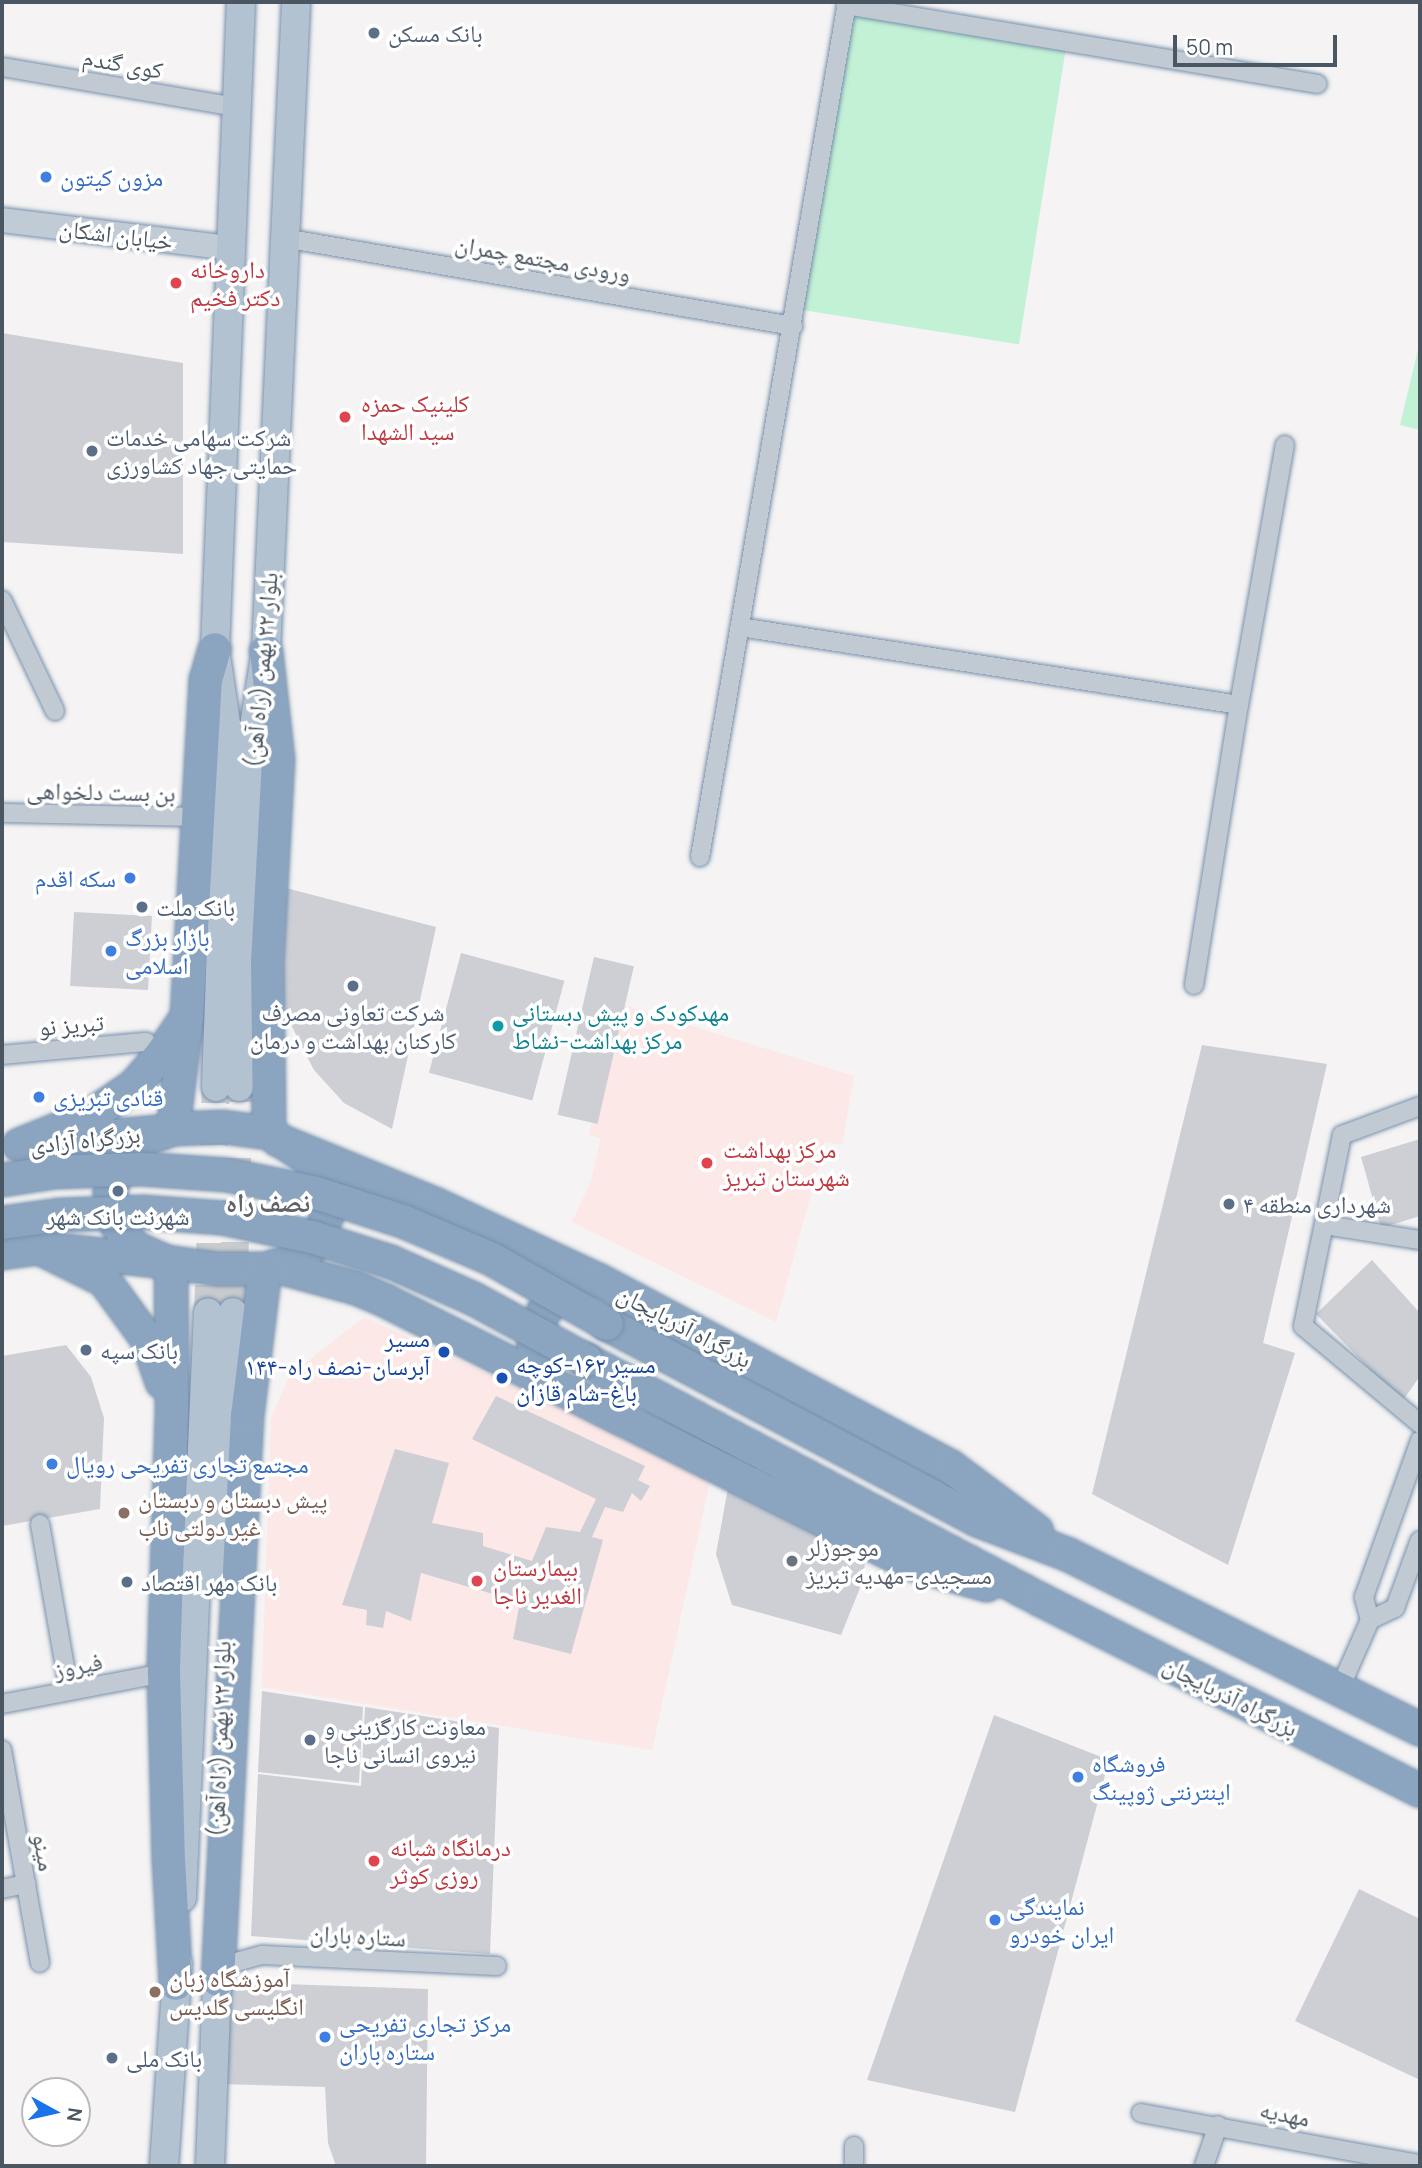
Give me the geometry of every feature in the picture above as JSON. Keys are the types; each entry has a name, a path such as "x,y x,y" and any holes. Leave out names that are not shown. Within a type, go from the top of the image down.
{"highway":[{"path":"170,1130 187,1017 206,680 215,649"},
{"path":"266,650 278,760 267,962 274,1136"},
{"path":"10,1146 89,1117 134,1086 161,1055 187,1017"},
{"path":"2,1253 39,1248 217,1269 270,1268 296,1260 317,1242 328,1213 324,1180 306,1157 274,1136 223,1127 170,1130 136,1142 118,1163 110,1193 117,1225 135,1248 169,1262"},
{"name":"بزرگراه آزادی","path":"10,1146 170,1130"},
{"name":"بزرگراه آذربایجان","path":"274,1136 486,1226 598,1280 951,1467 1069,1555"},
{"name":"بزرگراه آذربایجان","path":"2,1180 55,1172 141,1168 227,1175 316,1193 405,1222 490,1258 607,1324 977,1520 1069,1555 1420,1729"},
{"name":"بزرگراه آذربایجان","path":"2,1223 61,1215 143,1212 223,1218 312,1237 403,1267 474,1299 1041,1600 1420,1791"},
{"path":"39,1248 104,1280 148,1339 172,1413"},
{"path":"169,1262 172,1413 164,1673 169,1860 176,1984"},
{"path":"218,1974 247,1416 270,1268"},
{"name":"بزرگراه آذربایجان","path":"270,1268 356,1288 436,1324 909,1563 1041,1600"},
{"path":"543,1379 534,1346 543,1312 567,1289 598,1280"}],"main road":[{"name":"بلوار ۲۲ بهمن (راه آهن)","path":"241,2 215,649 229,736 228,1087 252,739 266,650 296,2"},
{"name":"خیابان اشکان","path":"2,220 231,248"},
{"name":"بلوار ۲۲ بهمن (راه آهن)","path":"164,2166 220,1312 215,1829 218,1974 210,2166"}],"street":[{"path":"700,857 793,327 846,3 1317,84"},
{"name":"کوی گندم","path":"2,67 237,107"},
{"name":"ورودی مجتمع چمران","path":"284,238 793,327"},
{"path":"1194,985 1238,705 1285,445"},
{"path":"2,600 55,711"},
{"path":"740,627 1238,705"},
{"name":"بن بست دلخواهی","path":"2,813 200,817"},
{"name":"تبریز نو","path":"2,1055 146,1042"},
{"path":"1420,1106 1342,1135 1303,1326 1420,1424"},
{"path":"1325,1225 1420,1240"},
{"path":"1340,1688 1370,1620 1364,1598 1420,1441"},
{"path":"40,1524 69,1691"},
{"path":"1370,1620 1395,1608 1420,1540"},
{"name":"فیروز","path":"2,1704 164,1673"},
{"name":"مینو","path":"2,1750 40,1963"},
{"path":"2,1889 26,1884"},
{"name":"ستاره باران","path":"218,1974 262,1955 497,1966"},
{"name":"مهدیه","path":"1141,2113 1420,2164"},
{"path":"1204,2166 1218,2125"},
{"path":"854,2146 854,2166"}],"shaded area":[{"name":"مرکز بهداشت شهرستان تبریز","path":"624,1005 854,1076 842,1145 825,1142 776,1322 572,1222 591,1181 601,1138 589,1135"},
{"name":"بیمارستان الغدیر ناجا","path":"364,1317 711,1476 652,1750 262,1687 271,1418 290,1375"}],"green space":[{"path":"845,11 1066,46 1019,344 798,309"},
{"path":"1420,341 1420,430 1400,425"}],"building":[{"name":"شرکت سهامی خدمات حمایتی جهاد کشاورزی","path":"2,333 183,363 183,554 3,542"},
{"name":"شرکت تعاونی مصرف کارکنان بهداشت و درمان","path":"286,888 436,927 392,1129 344,1103 314,1070 285,1013 279,960"},
{"name":"بازار بزرگ اسلامی","path":"74,912 152,916 148,990 70,986"},
{"name":"مهدکودک و پیش دبستانی مرکز بهداشت-نشاط","path":"461,953 564,981 532,1100 429,1073"},
{"path":"594,957 634,966 598,1124 558,1115"},
{"name":"شهرداری منطقه ۴","path":"1202,1045 1327,1064 1263,1343 1295,1353 1228,1565 1092,1494"},
{"path":"1420,1139 1420,1216 1381,1228 1361,1157"},
{"path":"1372,1260 1420,1313 1420,1376 1402,1402 1316,1314"},
{"name":"مجتمع تجاری تفریحی رویال","path":"66,1345 91,1377 104,1418 100,1509 2,1526 2,1356"},
{"path":"496,1396 645,1466 638,1480 650,1486 641,1501 632,1493 623,1512 605,1507 592,1537 603,1540 571,1654 513,1639 520,1602 421,1573 411,1621 386,1611 383,1628 366,1625 367,1610 342,1605 395,1449 449,1463 432,1523 483,1533 483,1546 532,1561 546,1527 580,1532 596,1499 472,1439"},
{"name":"موجوزلر مسجیدی-مهدیه تبریز","path":"728,1488 865,1558 864,1578 841,1635 732,1605 716,1554"},
{"name":"معاونت کارگزینی و نیروی انسانی ناجا","path":"262,1691 363,1707 359,1783 258,1772"},
{"name":"درمانگاه شبانه روزی کوثر","path":"365,1707 499,1728 490,1954 251,1936 258,1774 361,1786"},
{"name":"نمایندگی ایران خودرو","path":"994,1715 1109,1760 1015,2112 867,2080"},
{"path":"1359,1889 1420,1919 1420,2080 1295,2021"},
{"name":"مرکز تجاری تفریحی ستاره باران","path":"223,1982 428,1989 426,2166 336,2166 328,2143 325,2087 221,2084"}],"tunnel":[{"path":"208,1313 216,1087"},
{"path":"233,1312 239,1087"}],"place":[{"name":"بانک مسکن","path":"374,33"},
{"name":"مزون کیتون","path":"46,177"},
{"name":"داروخانه دکتر فخیم","path":"176,283"},
{"name":"کلینیک حمزه سید الشهدا","path":"345,417"},
{"name":"شرکت سهامی خدمات حمایتی جهاد کشاورزی","path":"92,451"},
{"name":"سکه اقدم","path":"130,878"},
{"name":"بانک ملت","path":"142,907"},
{"name":"بازار بزرگ اسلامی","path":"111,951"},
{"name":"شرکت تعاونی مصرف کارکنان بهداشت و درمان","path":"353,986"},
{"name":"مهدکودک و پیش دبستانی مرکز بهداشت-نشاط","path":"498,1026"},
{"name":"قنادی تبریزی","path":"39,1097"},
{"name":"مرکز بهداشت شهرستان تبریز","path":"707,1163"},
{"name":"شهرنت بانک شهر","path":"118,1191"},
{"name":"شهرداری منطقه ۴","path":"1229,1204"},
{"name":"بانک سپه","path":"86,1350"},
{"name":"مسیر ۱۴۴-آبرسان-نصف راه","path":"444,1352"},
{"name":"مسیر ۱۶۲-کوچه باغ-شام قازان","path":"502,1378"},
{"name":"مجتمع تجاری تفریحی رویال","path":"52,1464"},
{"name":"پیش دبستان و دبستان غیر دولتی ناب","path":"124,1513"},
{"name":"موجوزلر مسجیدی-مهدیه تبریز","path":"792,1561"},
{"name":"بیمارستان الغدیر ناجا","path":"477,1581"},
{"name":"بانک مهر اقتصاد","path":"127,1582"},
{"name":"معاونت کارگزینی و نیروی انسانی ناجا","path":"310,1740"},
{"name":"فروشگاه اینترنتی ژوپینگ","path":"1078,1777"},
{"name":"درمانگاه شبانه روزی کوثر","path":"374,1861"},
{"name":"نمایندگی ایران خودرو","path":"995,1920"},
{"name":"آموزشگاه زبان انگلیسی گلدیس","path":"155,1992"},
{"name":"مرکز تجاری تفریحی ستاره باران","path":"325,2037"},
{"name":"بانک ملی","path":"112,2058"}],"district":[{"name":"نصف راه","path":"268,1203"}]}
